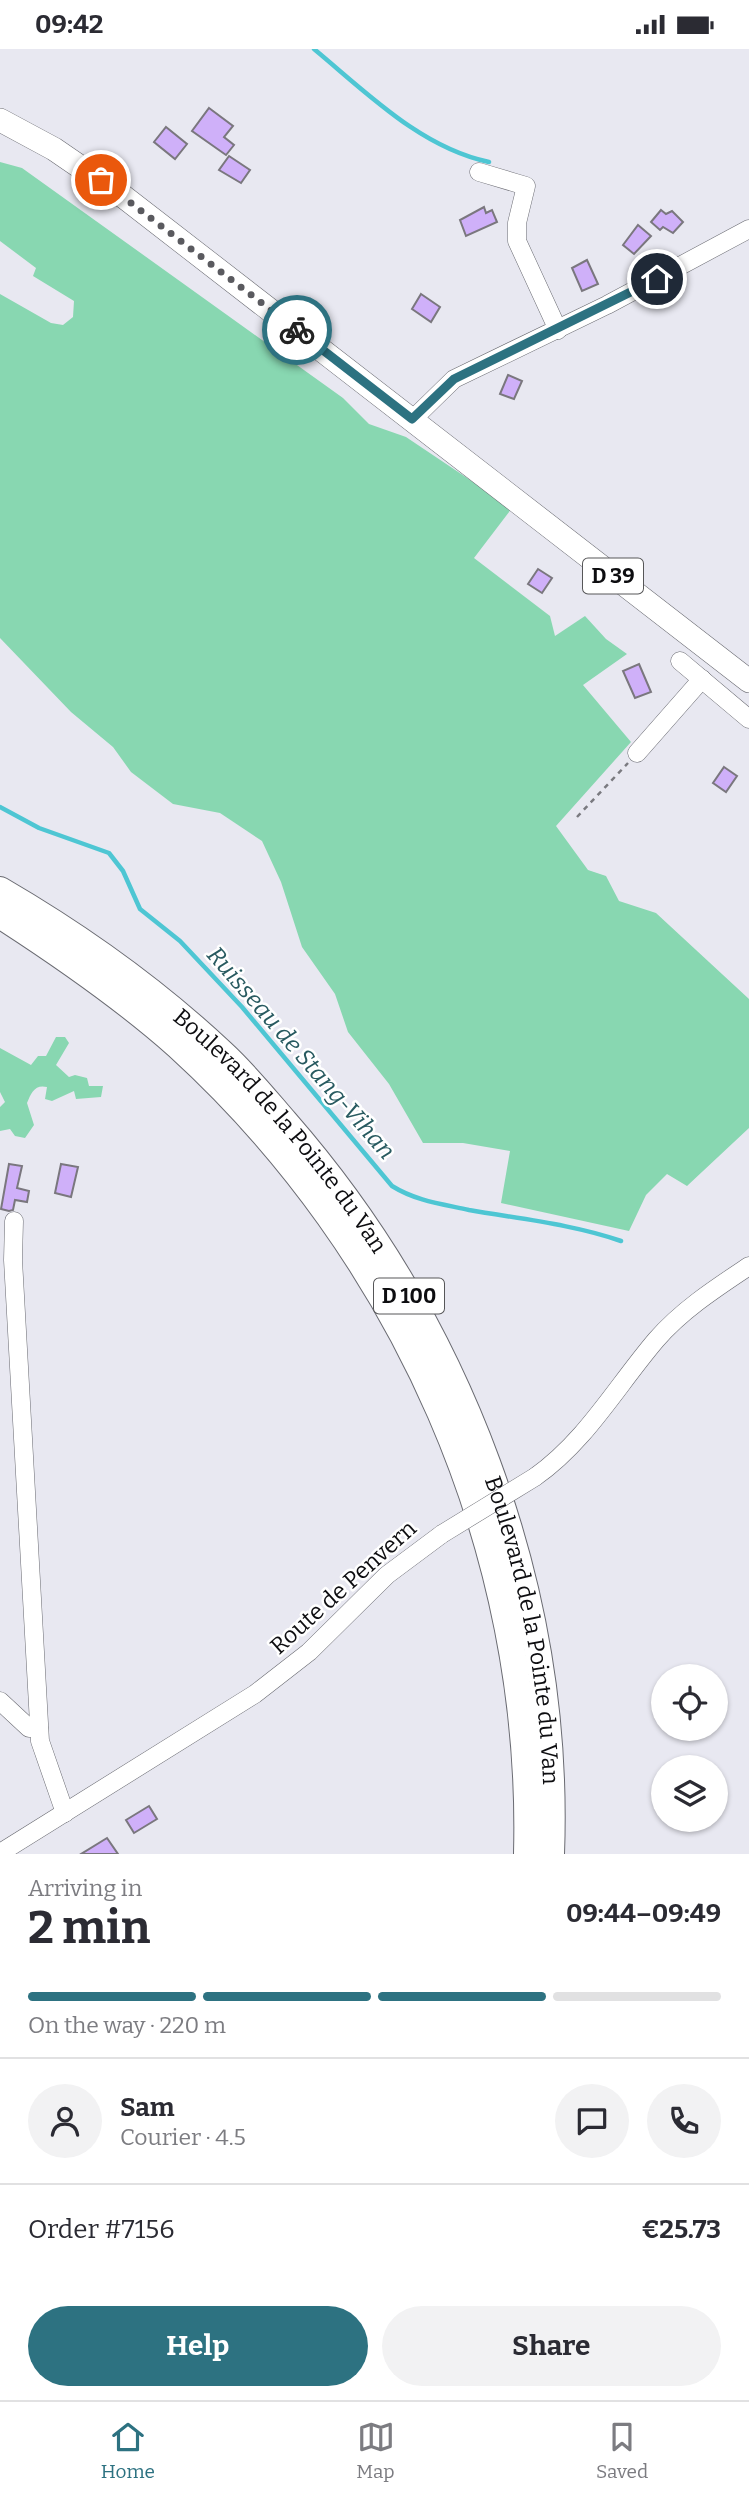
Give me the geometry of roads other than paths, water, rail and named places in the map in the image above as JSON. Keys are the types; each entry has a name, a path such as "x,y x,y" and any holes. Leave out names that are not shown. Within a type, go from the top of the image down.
{"highway":[{"name":"Boulevard de la Pointe du Van","path":"0,890 97,952 158,998 225,1055 336,1183 401,1282 441,1355 469,1418 495,1483 518,1564 541,1679 547,1742 551,1854"},
{"name":"Boulevard de la Pointe du Van","path":"0,915 105,986 176,1045 232,1098 280,1152 340,1230 396,1320 435,1396 455,1447 502,1595 522,1719 527,1854"}],"main road":[{"name":"D 39","path":"0,120 61,153 116,191 480,470 590,544 749,662"},
{"name":"D 39","path":"480,470 513,499 749,681"}],"street":[{"path":"480,171 526,186 517,223 517,240 558,330"},
{"path":"412,419 454,379 558,330 749,229"},
{"path":"680,661 749,719"},
{"path":"637,753 702,679"},
{"path":"14,1221 39,1728 43,1756 65,1813"},
{"name":"Route de Penvern","path":"0,1853 217,1720 281,1674 387,1575 442,1534 559,1460 586,1431 659,1337 702,1298 749,1266"},
{"path":"0,1701 29,1728 39,1728"}],"waterway":[{"path":"314,49 374,100 417,131 464,155 489,162"},
{"name":"Ruisseau de Stang-Vihan","path":"0,807 39,828 109,853 123,871 140,909 180,941 242,1007 392,1186 420,1199 439,1204 565,1226 621,1241"}]}
